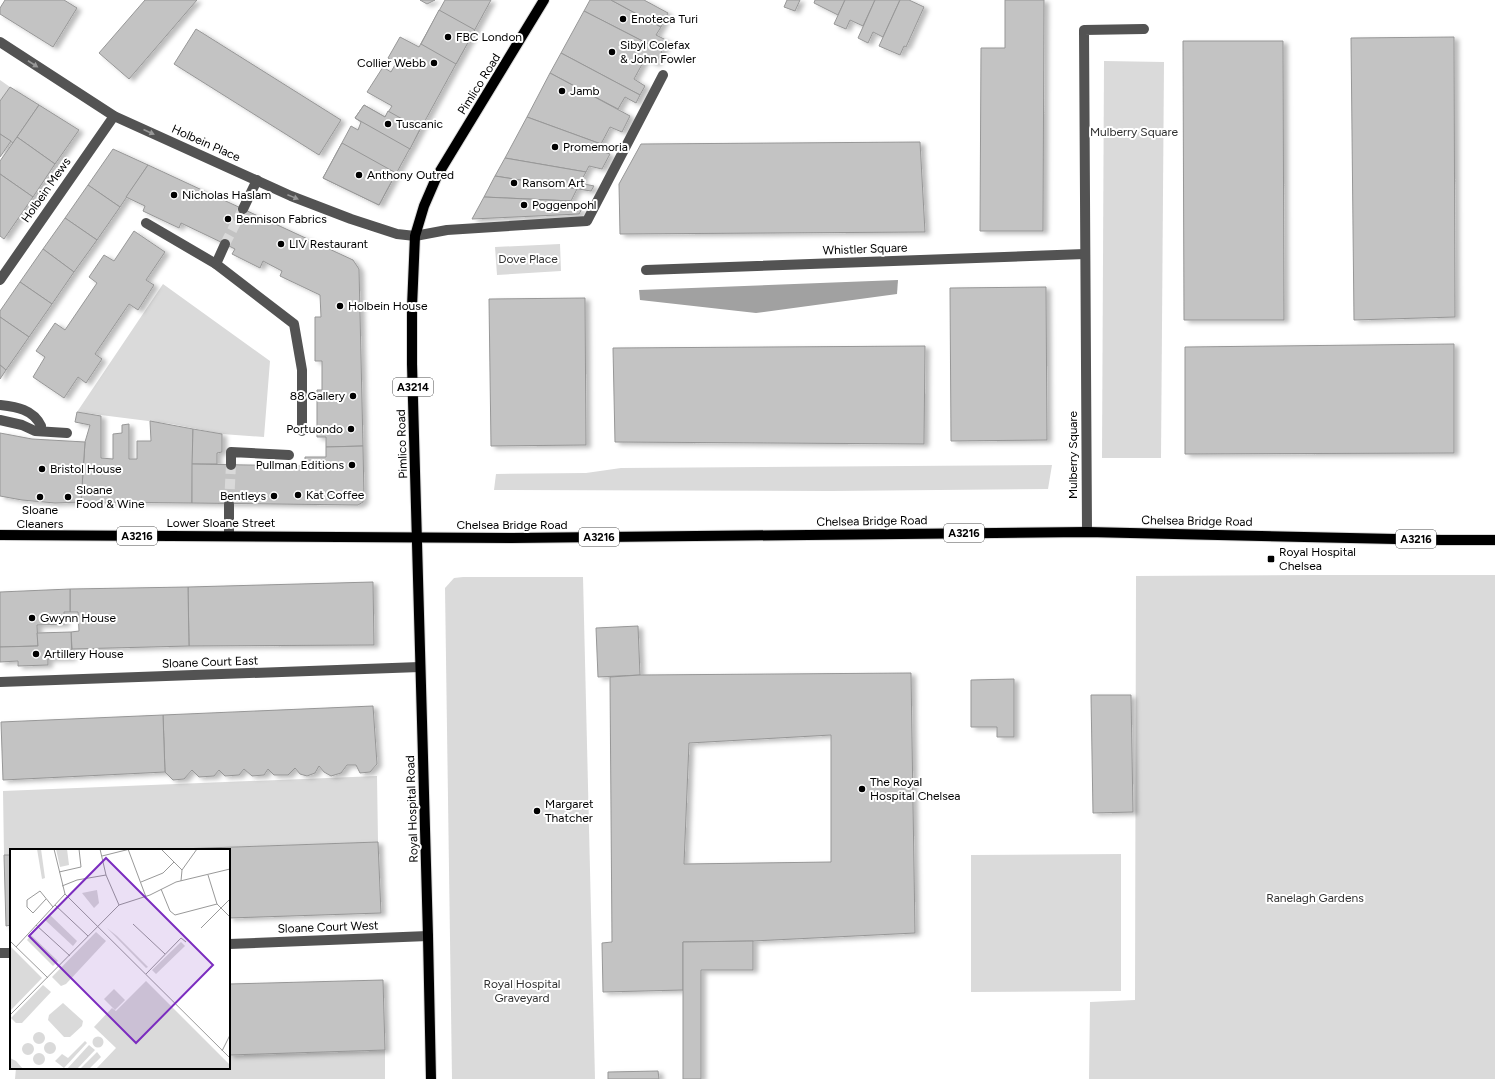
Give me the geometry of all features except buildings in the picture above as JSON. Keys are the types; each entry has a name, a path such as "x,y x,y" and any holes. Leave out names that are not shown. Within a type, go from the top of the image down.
{"main road":[{"name":"Pimlico Road","path":"418,537 412,307 415,236 424,206 437,176 544,0"},
{"name":"Chelsea Bridge Road","path":"418,537 520,538 1087,532 1495,540"},
{"name":"Lower Sloane Street","path":"0,535 418,537"},
{"name":"Royal Hospital Road","path":"418,537 431,1079"}],"street":[{"name":"Mulberry Square","path":"1087,532 1084,30 1144,29"},
{"name":"Holbein Place","path":"0,42 114,116 351,220 398,234 415,236 447,230 587,221 663,75"},
{"name":"Holbein Mews","path":"0,280 114,116"},
{"path":"243,209 257,180"},
{"path":"146,223 216,264 294,324 302,370 302,431"},
{"path":"216,264 225,244"},
{"name":"Whistler Square","path":"646,270 1085,254"},
{"path":"0,405 23,409 33,414 39,420 41,426"},
{"path":"0,420 22,425 35,431 67,433"},
{"path":"231,465 231,452 289,455"},
{"path":"229,504 229,536"},
{"name":"Sloane Court East","path":"0,682 420,667"},
{"name":"Sloane Court West","path":"230,944 428,936"}],"green space":[{"name":"Mulberry Square","path":"1104,61 1164,62 1161,458 1102,458"},
{"path":"0,80 10,87 0,101"},
{"name":"Dove Place","path":"560,244 561,271 497,275 495,247"},
{"path":"163,284 270,361 264,437 222,434 172,424 77,412"},
{"path":"1052,465 1048,489 831,491 494,490 496,474 586,473 621,468"},
{"name":"Ranelagh Gardens","path":"1495,575 1495,1079 1089,1079 1090,1002 1135,1000 1136,576"},
{"name":"Royal Hospital Graveyard","path":"583,577 595,1079 452,1079 445,588 454,578"},
{"path":"377,776 378,842 178,849 10,849 10,855 4,855 3,791"},
{"path":"1121,854 1121,991 971,992 971,855"},
{"path":"385,1050 385,1079 15,1079 16,1069 230,1069 230,1055"}],"shaded area":[{"path":"898,280 897,294 756,313 640,300 639,290"}],"tunnel":[{"path":"225,244 243,209"},
{"path":"229,504 231,465"}],"place":[{"name":"Enoteca Turi","path":"623,19"},
{"name":"FBC London","path":"448,37"},
{"name":"Sibyl Colefax & John Fowler","path":"612,52"},
{"name":"Collier Webb","path":"434,63"},
{"name":"Jamb","path":"562,91"},
{"name":"Tuscanic","path":"388,124"},
{"name":"Promemoria","path":"555,147"},
{"name":"Anthony Outred","path":"359,175"},
{"name":"Ransom Art","path":"514,183"},
{"name":"Nicholas Haslam","path":"174,195"},
{"name":"Poggenpohl","path":"524,205"},
{"name":"Bennison Fabrics","path":"228,219"},
{"name":"LIV Restaurant","path":"281,244"},
{"name":"Holbein House","path":"340,306"},
{"name":"88 Gallery","path":"353,396"},
{"name":"Portuondo","path":"351,429"},
{"name":"Pullman Editions","path":"352,465"},
{"name":"Bristol House","path":"42,469"},
{"name":"Kat Coffee","path":"298,495"},
{"name":"Bentleys","path":"274,496"},
{"name":"Sloane Cleaners","path":"40,497"},
{"name":"Sloane Food & Wine","path":"68,497"},
{"name":"Royal Hospital Chelsea","path":"1271,559"},
{"name":"Gwynn House","path":"32,618"},
{"name":"Artillery House","path":"36,654"},
{"name":"The Royal Hospital Chelsea","path":"862,789"},
{"name":"Margaret Thatcher","path":"537,811"}]}
